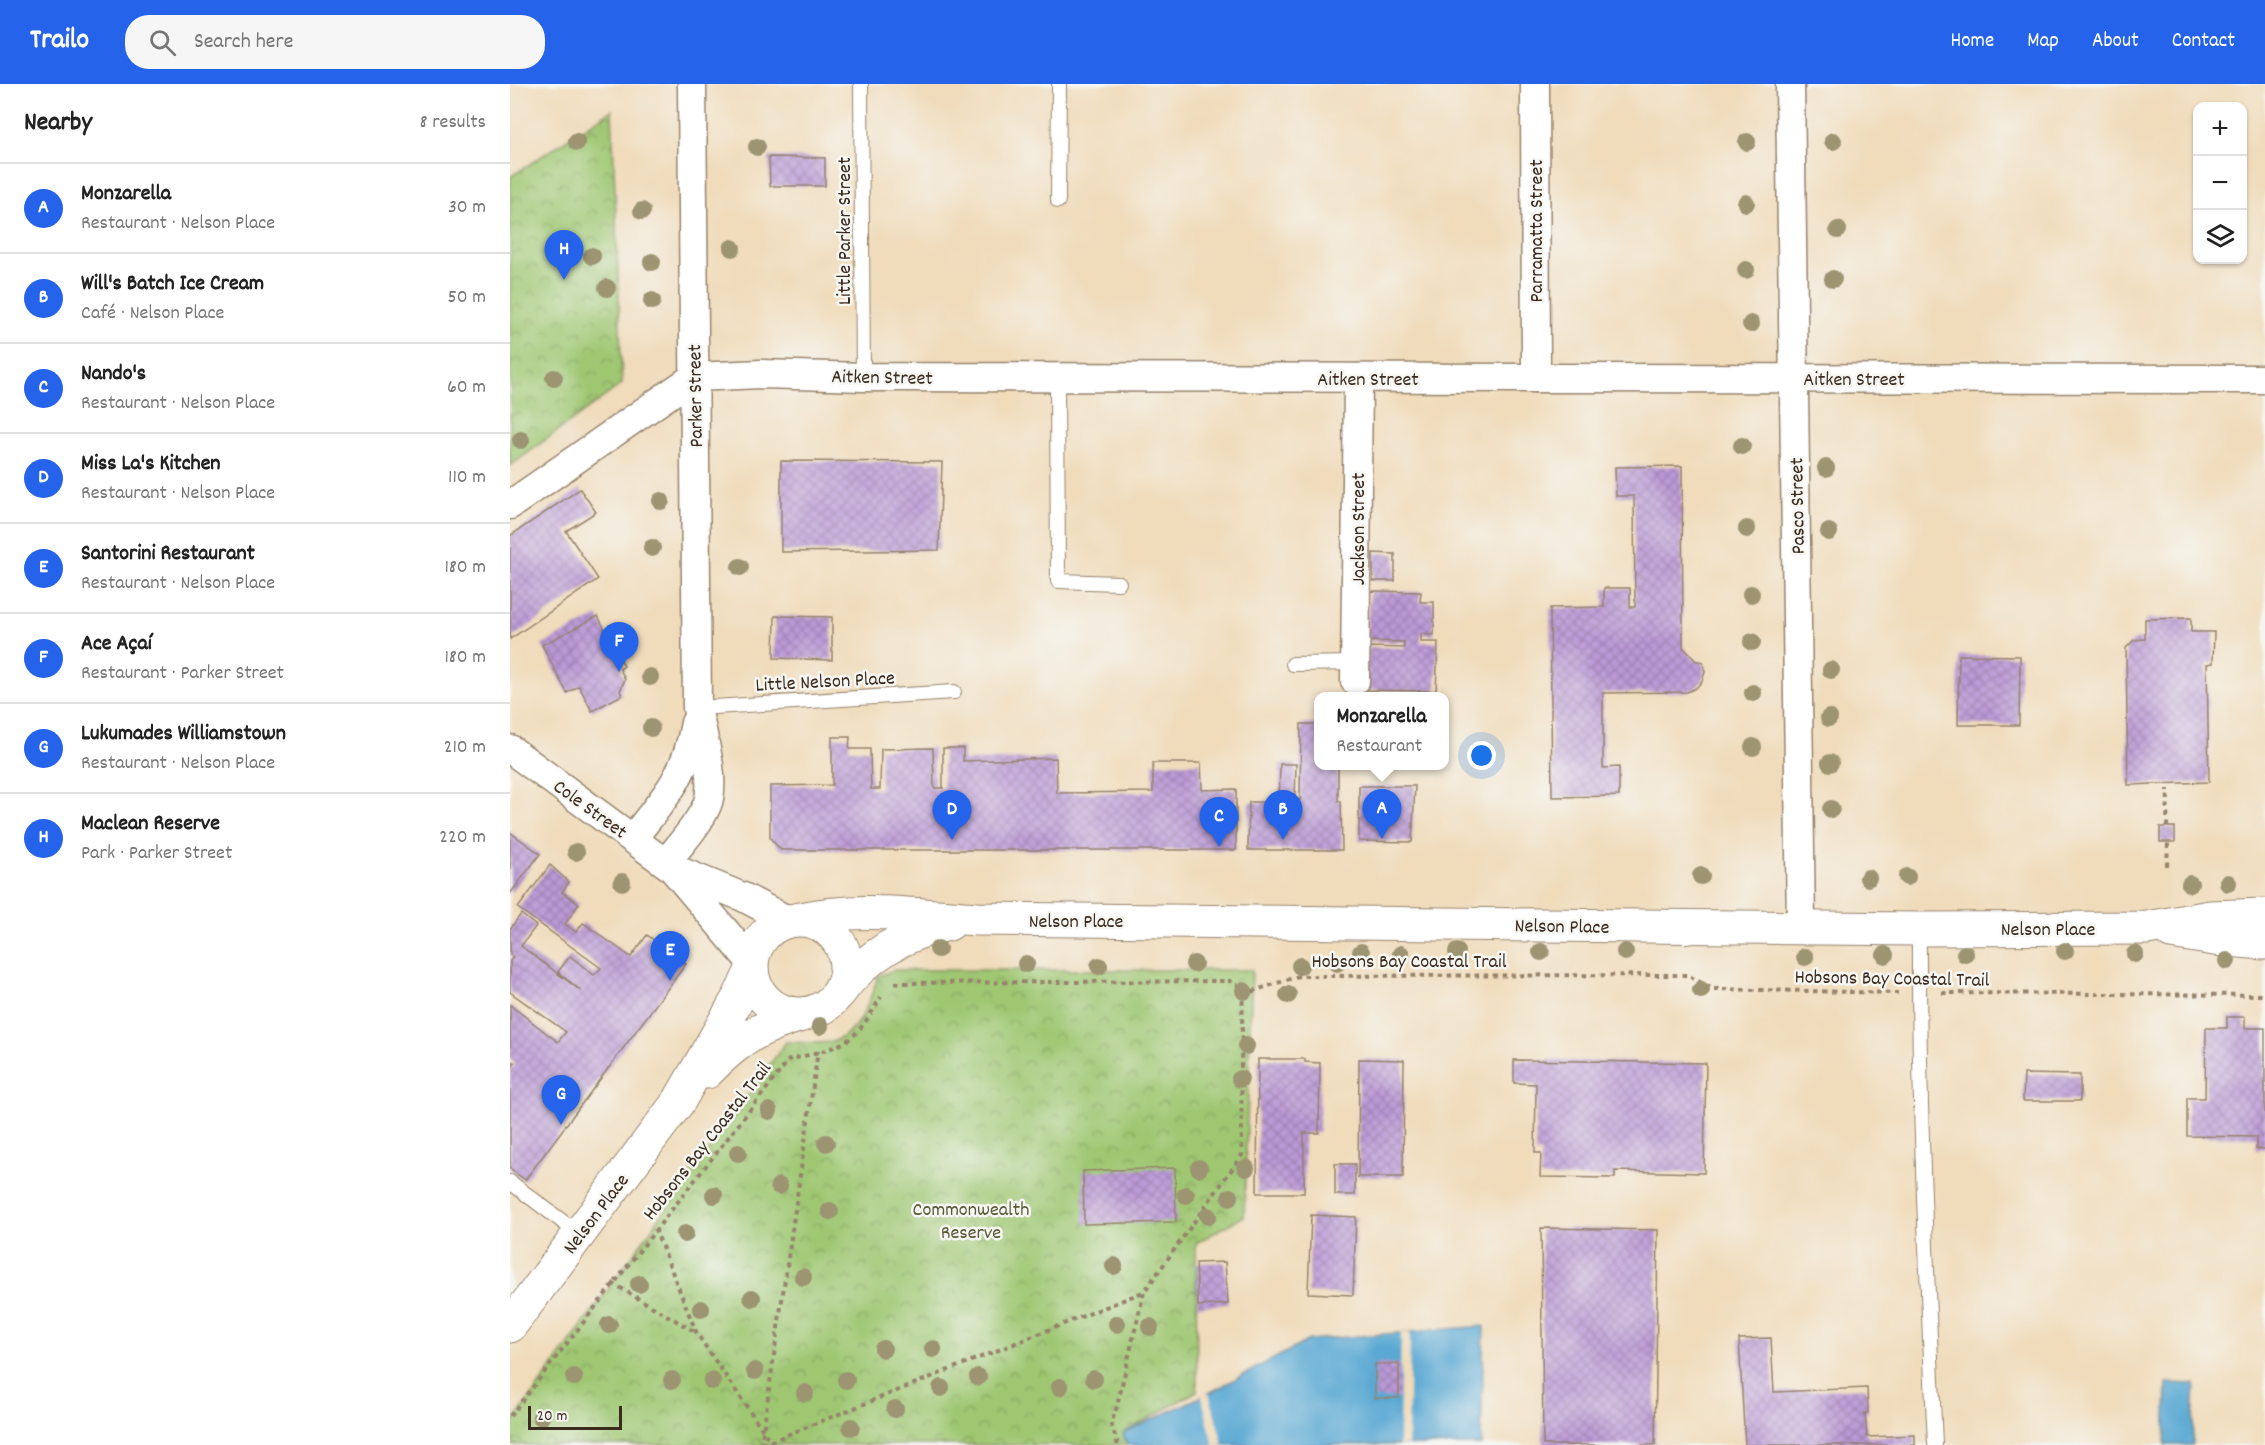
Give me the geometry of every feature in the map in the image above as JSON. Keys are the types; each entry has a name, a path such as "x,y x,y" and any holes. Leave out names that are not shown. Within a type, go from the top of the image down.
{"street":[{"name":"Parker Street","path":"669,865 702,815 708,801 710,781 697,708 692,84"},
{"name":"Parramatta Street","path":"1534,84 1536,378"},
{"name":"Pasco Street","path":"1790,84 1801,928"},
{"name":"Aitken Street","path":"694,377 760,374 863,377 2265,379"},
{"path":"510,505 694,377"},
{"name":"Jackson Street","path":"1356,672 1358,378"},
{"name":"Parker Street","path":"633,838 681,773 689,753 697,708"},
{"name":"Cole Street","path":"510,749 669,865 792,921"},
{"name":"Cole Street","path":"669,865 752,967"},
{"name":"Nelson Place","path":"792,921 830,913 872,911 978,919 1919,929 2147,928 2214,939 2265,943"},
{"name":"Nelson Place","path":"2147,928 2210,917 2265,915"},
{"name":"Nelson Place","path":"839,993 863,964 907,936 945,924 978,919"},
{"path":"792,921 810,921 824,927 840,943 846,957 846,972 839,993 824,1007 805,1014 788,1013 772,1005 759,992 754,981 752,967 756,949 764,936 776,927 792,921"},
{"name":"Nelson Place","path":"510,1326 679,1101 740,995 752,967"},
{"name":"Nelson Place","path":"679,1101 717,1062 745,1038 774,1023 805,1014"}],"lane":[{"name":"Little Parker Street","path":"861,84 863,377"},
{"path":"1058,201 1059,84"},
{"path":"1057,377 1058,581 1119,583"},
{"path":"1293,664 1356,672"},
{"name":"Little Nelson Place","path":"697,708 954,692"},
{"path":"1919,929 1925,1226 1935,1444"},
{"path":"510,1182 579,1234"}],"path":[{"path":"2167,827 2168,789"},
{"path":"2167,866 2168,843"},
{"name":"Hobsons Bay Coastal Trail","path":"890,983 1230,981 1250,992 1299,975 1687,975 1713,989 2265,995"},
{"path":"1118,1445 1111,1424 1144,1292 1242,1155 1243,989"},
{"name":"Hobsons Bay Coastal Trail","path":"510,1416 789,1060 830,1048 852,1037 870,1015 885,991"},
{"path":"818,1052 762,1445 772,1444 1144,1292"},
{"path":"655,1229 697,1334 772,1444"},
{"path":"612,1283 697,1334"}],"green space":[{"path":"612,110 622,384 510,466 510,177"},
{"name":"Commonwealth Reserve","path":"895,970 1252,970 1244,1216 1196,1243 1197,1391 1123,1433 1127,1445 510,1445 510,1426 786,1042 823,1043 843,1036 851,1030 863,1014 878,976"}],"water":[{"path":"1484,1326 1481,1445 1127,1445 1123,1433 1209,1393 1309,1340"},
{"path":"2167,1383 2195,1384 2192,1445 2165,1445"}],"pier":[{"path":"1401,1332 1410,1333 1408,1445 1399,1445"},
{"path":"1209,1393 1223,1445 1214,1445 1201,1395"}],"building":[{"path":"769,157 825,158 825,186 770,186"},
{"path":"781,461 942,462 939,550 781,552"},
{"path":"1682,466 1683,647 1696,661 1703,662 1705,672 1702,681 1696,688 1687,692 1603,693 1603,768 1619,767 1619,796 1552,797 1550,608 1604,607 1604,588 1630,588 1630,607 1635,607 1634,496 1616,496 1615,467"},
{"path":"580,489 596,512 566,531 598,579 510,639 510,536"},
{"path":"1373,553 1395,554 1395,581 1373,581"},
{"path":"1370,591 1421,592 1420,602 1434,602 1434,635 1421,634 1421,642 1438,642 1436,691 1362,690 1369,647 1404,648 1404,642 1365,641"},
{"path":"598,616 624,666 620,669 625,679 620,691 622,695 592,711 579,686 567,693 542,645"},
{"path":"775,616 832,617 832,660 774,658"},
{"path":"2191,618 2191,632 2214,632 2213,663 2207,664 2209,782 2128,785 2126,648 2134,640 2145,639 2145,619"},
{"path":"1959,655 2020,656 2019,725 1958,725"},
{"path":"1301,724 1314,724 1314,770 1338,770 1342,850 1248,850 1249,802 1279,802 1280,764 1296,764 1295,800 1300,800"},
{"path":"832,737 850,737 849,749 870,749 871,789 880,789 881,749 933,748 934,788 943,788 943,748 963,748 963,761 1056,758 1057,793 1153,792 1153,763 1201,763 1202,790 1236,789 1236,850 781,850 770,838 770,786 832,785"},
{"path":"1359,786 1415,786 1412,842 1359,841"},
{"path":"2160,827 2175,827 2175,842 2160,842"},
{"path":"510,832 540,854 510,894"},
{"path":"550,865 569,882 562,892 579,904 565,924 576,932 583,923 631,957 647,935 686,964 525,1180 510,1169 510,1070 515,1063 510,1059 510,1005 558,1042 566,1032 510,992 510,961 513,957 510,955 510,929 521,914 536,926 521,946 581,991 558,972 570,956 594,975 601,968 518,908"},
{"path":"2227,1017 2245,1017 2245,1028 2265,1028 2265,1149 2256,1149 2256,1137 2187,1136 2187,1098 2205,1098 2206,1028 2227,1028"},
{"path":"1258,1059 1305,1059 1305,1062 1320,1063 1319,1133 1304,1133 1304,1193 1257,1193"},
{"path":"1359,1059 1404,1060 1403,1177 1358,1177"},
{"path":"1514,1060 1706,1063 1704,1173 1615,1171 1615,1178 1540,1177 1541,1153 1535,1153 1536,1084 1514,1083"},
{"path":"2024,1074 2080,1075 2080,1101 2023,1101"},
{"path":"1335,1164 1355,1164 1355,1195 1335,1195"},
{"path":"1175,1168 1176,1222 1084,1224 1083,1171"},
{"path":"1311,1215 1356,1217 1353,1295 1308,1293"},
{"path":"1541,1228 1658,1230 1655,1445 1543,1445"},
{"path":"1225,1262 1228,1304 1198,1306 1196,1263"},
{"path":"1771,1338 1774,1392 1867,1388 1868,1413 1865,1413 1867,1437 1915,1435 1915,1445 1745,1445 1739,1339"},
{"path":"1375,1364 1399,1364 1399,1398 1375,1398"}],"place":[{"name":"Maclean Reserve","path":"564,280"},
{"name":"Ace Açaí","path":"619,672"},
{"name":"Monzarella","path":"1382,839"},
{"name":"Miss La's Kitchen","path":"952,840"},
{"name":"Will's Batch Ice Cream","path":"1283,840"},
{"name":"Nando's","path":"1219,847"},
{"name":"Santorini Restaurant","path":"670,981"},
{"name":"Lukumades Williamstown","path":"561,1125"}]}
